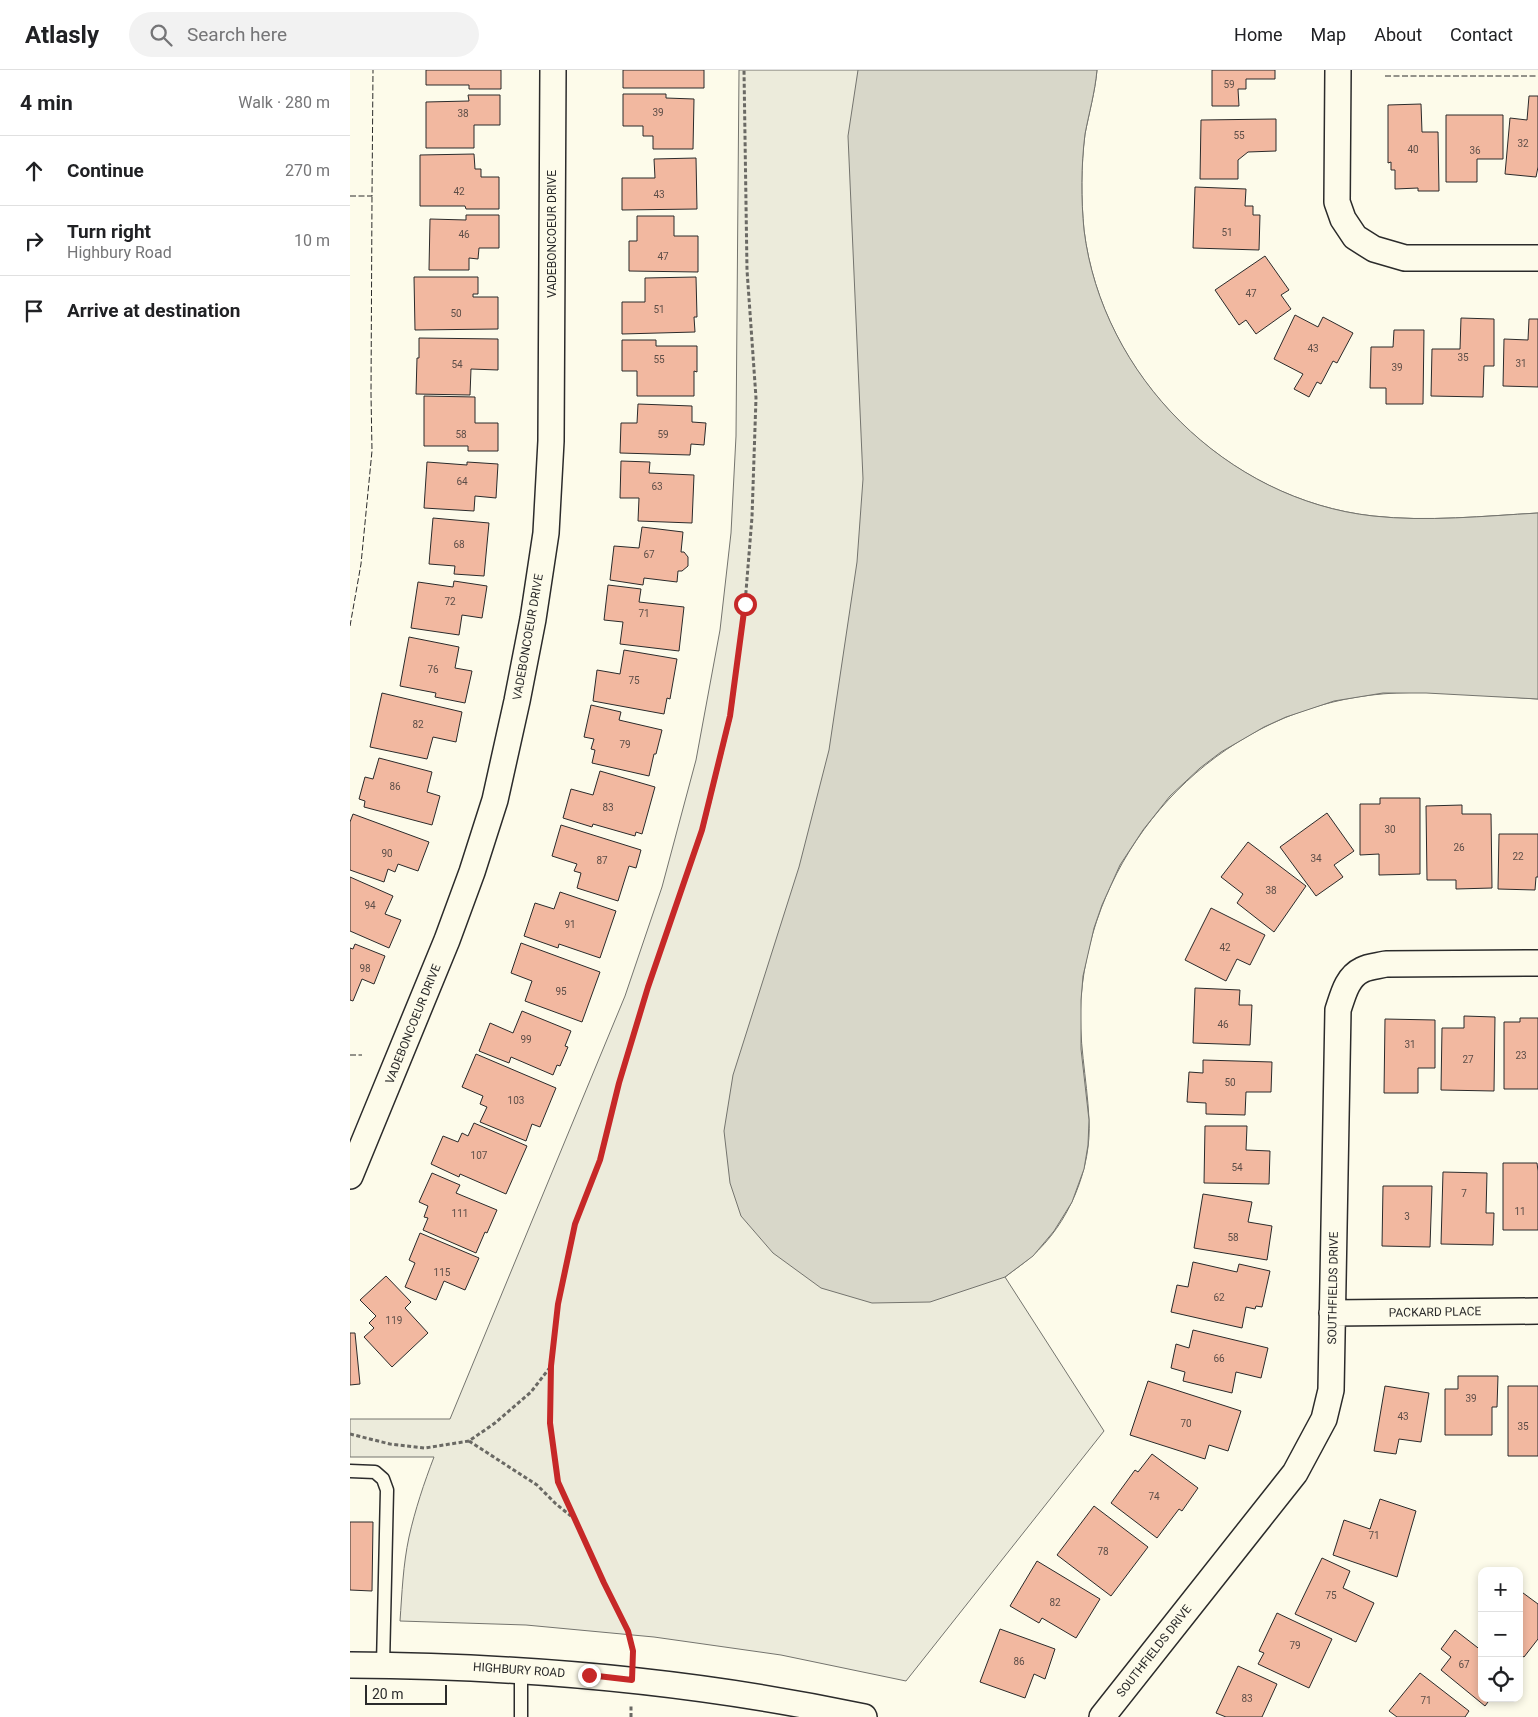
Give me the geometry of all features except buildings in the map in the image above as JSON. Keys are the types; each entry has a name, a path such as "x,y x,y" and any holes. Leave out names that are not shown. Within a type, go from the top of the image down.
{"street":[{"name":"VADEBONCOEUR DRIVE","path":"350,1176 447,940 472,872 495,800 533,619 546,533 551,441 553,70"},
{"path":"1338,70 1337,202 1343,219 1355,237 1374,248 1405,258 1538,258"},
{"name":"SOUTHFIELDS DRIVE","path":"1102,1717 1295,1473 1324,1419 1331,1390 1338,1010 1343,993 1350,980 1362,970 1386,964 1538,963"},
{"name":"PACKARD PLACE","path":"1332,1313 1538,1311"},
{"name":"HIGHBURY ROAD","path":"350,1665 521,1670 632,1680 815,1706 864,1717"}],"lane":[{"path":"350,1471 375,1472 383,1480 387,1490 383,1665"},
{"path":"521,1670 521,1717"}],"path":[{"path":"631,1717 633,1651 628,1631 558,1482 550,1423 551,1366 558,1304 575,1224 600,1160 619,1083 648,987 702,830 730,716 745,604 752,527 756,398 747,270 744,70"},
{"path":"350,1434 390,1444 425,1448 469,1441 495,1423 531,1392 551,1366"},
{"path":"469,1441 537,1485 556,1504 574,1517"}],"shaded area":[{"path":"739,70 1097,70 1085,134 1082,182 1084,230 1096,284 1116,334 1145,381 1180,422 1222,457 1269,485 1319,505 1393,518 1456,518 1538,513 1538,699 1435,693 1384,694 1333,702 1283,718 1237,742 1196,773 1160,810 1129,851 1106,897 1089,946 1081,998 1080,1013 1089,1119 1087,1157 1082,1175 1067,1212 1045,1244 1005,1277 1104,1431 906,1681 781,1655 654,1637 526,1625 400,1621 404,1568 409,1537 434,1457 350,1457 350,1419 450,1419 625,996 662,887 696,760 720,630 731,533 736,436"},
{"path":"858,70 1097,70 1085,134 1082,182 1084,230 1096,284 1116,334 1145,380 1180,422 1222,457 1269,485 1319,505 1393,518 1456,518 1538,513 1538,699 1426,693 1383,693 1334,701 1286,717 1264,727 1221,752 1200,768 1170,796 1143,830 1120,865 1102,905 1094,928 1083,976 1081,1049 1089,1120 1088,1145 1084,1169 1072,1202 1054,1231 1033,1256 1005,1277 930,1302 872,1303 821,1288 773,1253 741,1216 730,1183 724,1131 733,1075 799,867 829,750 857,562 863,479 848,136"}],"fence":[{"path":"350,196 372,196 373,70"},
{"path":"1385,76 1538,76"},
{"path":"350,626 361,564 372,451 372,196"},
{"path":"350,1055 362,1055"}],"route":[{"path":"589,1675 632,1680 633,1651 628,1631 558,1482 550,1423 551,1366 558,1304 575,1224 600,1160 619,1083 648,987 702,830 730,716 745,604"}]}
